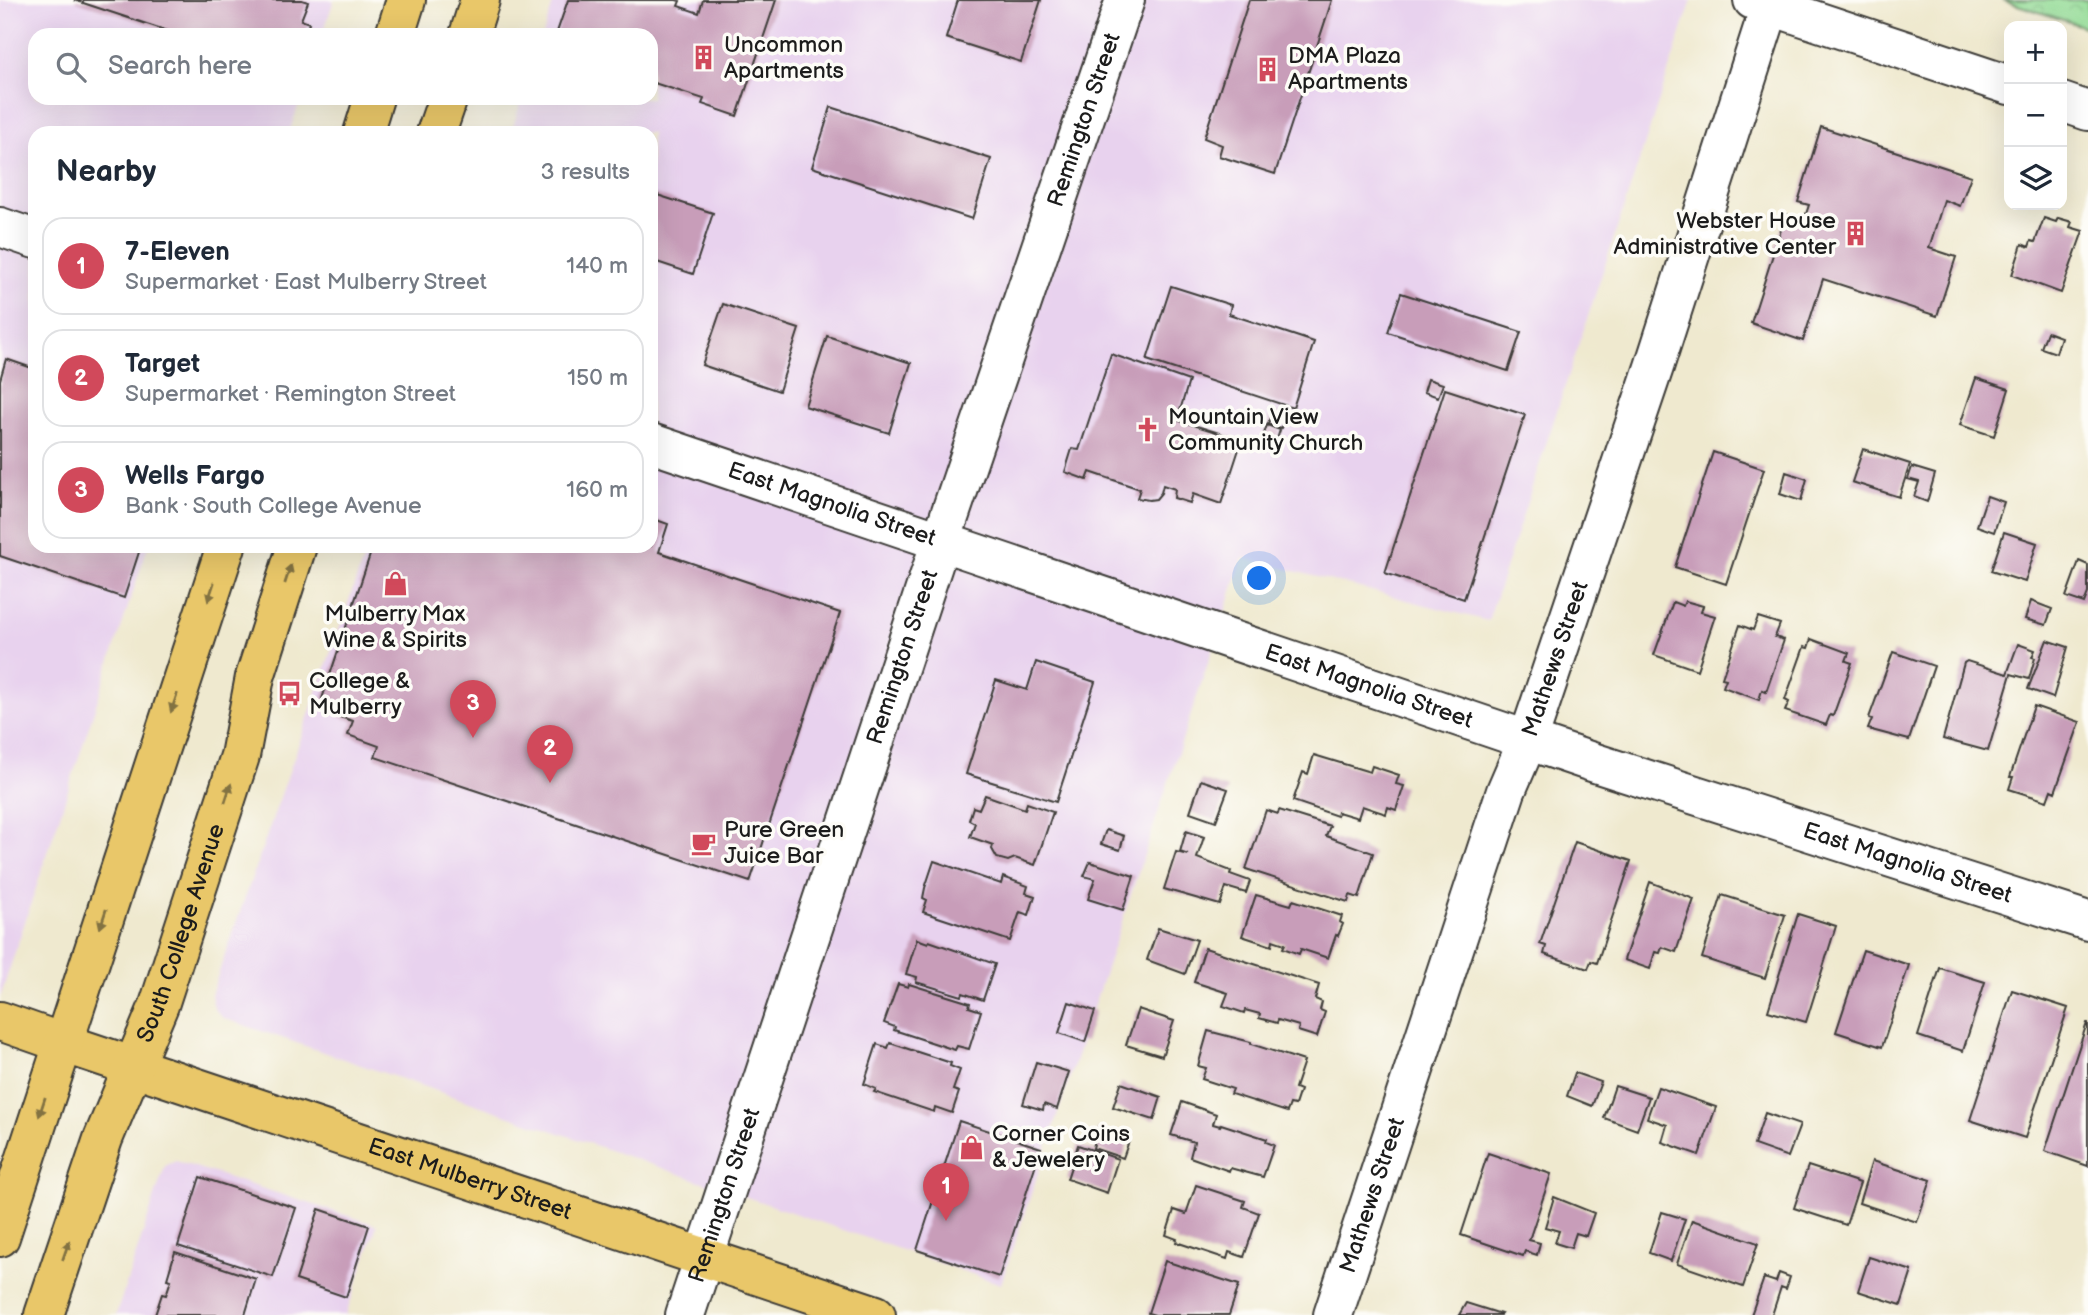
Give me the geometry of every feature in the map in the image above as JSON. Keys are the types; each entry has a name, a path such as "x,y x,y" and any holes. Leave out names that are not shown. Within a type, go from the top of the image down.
{"main road":[{"path":"396,28 406,0"},
{"path":"471,28 480,0"},
{"path":"365,126 372,105"},
{"path":"438,126 446,105"},
{"path":"0,1237 224,553"},
{"name":"South College Avenue","path":"44,1315 103,1139 159,1005 240,756 255,677 296,553"},
{"name":"East Mulberry Street","path":"0,1021 876,1315"}],"street":[{"name":"Remington Street","path":"685,1315 941,541 1125,0"},
{"path":"1765,2 2006,84"},
{"name":"Mathews Street","path":"1333,1315 1506,791 1528,740 1658,354 1765,2"},
{"path":"2067,104 2088,111"},
{"path":"0,227 28,237"},
{"name":"East Magnolia Street","path":"658,445 1528,740 2088,921"}],"shaded area":[{"path":"0,0 334,0 324,28 28,28 28,105 299,105 291,126 28,126 28,553 146,553 0,998"},
{"path":"554,0 1692,0 1488,621 1243,558 1001,1284 223,1018 214,1008 211,995 366,553 658,553 658,126 513,126 520,105 658,105 658,28 545,28"},
{"path":"176,1161 377,1225 346,1315 116,1315 165,1166"}],"green space":[{"path":"2002,0 2088,0 2088,28"}],"building":[{"path":"74,0 308,2 301,20 309,23 307,28 159,28"},
{"name":"Uncommon Apartments","path":"568,0 676,0 680,1 678,6 699,13 703,0 776,0 737,116 702,104 704,99 658,84 658,28 558,28"},
{"path":"958,0 1041,0 1021,62 946,38"},
{"name":"DMA Plaza Apartments","path":"1249,0 1332,0 1275,174 1219,156 1222,145 1204,138"},
{"path":"831,107 991,159 972,219 812,167"},
{"name":"Webster House Administrative Center","path":"1821,127 1971,176 1960,206 1944,200 1929,248 1956,257 1937,316 1823,279 1803,341 1751,323 1786,214 1804,220 1809,205 1798,202"},
{"path":"658,195 713,213 693,274 658,262"},
{"path":"2044,218 2056,222 2058,218 2072,222 2070,227 2083,231 2061,293 2012,275 2022,244 2029,247 2031,241 2035,242"},
{"path":"1171,286 1231,305 1229,314 1314,342 1293,408 1147,360"},
{"path":"1401,293 1521,332 1508,371 1388,332"},
{"path":"723,304 799,329 779,391 702,365"},
{"path":"2047,332 2061,337 2056,353 2041,348"},
{"path":"827,336 911,363 889,433 805,406"},
{"name":"Mountain View Community Church","path":"1111,354 1189,381 1177,420 1242,440 1221,504 1193,494 1190,503 1174,498 1175,489 1163,485 1156,499 1137,498 1140,489 1090,472 1087,480 1065,472 1072,449 1079,450"},
{"path":"6,359 28,367 28,553 139,553 124,598 0,556 0,380"},
{"path":"1976,378 2009,389 1994,436 1960,425"},
{"path":"1428,379 1443,384 1438,397 1424,392"},
{"path":"1445,389 1525,415 1464,599 1385,573"},
{"path":"1272,411 1285,415 1281,428 1268,424"},
{"path":"1267,425 1280,430 1274,448 1261,443"},
{"path":"1863,449 1910,464 1899,497 1852,482"},
{"path":"1713,452 1764,469 1726,584 1675,567"},
{"path":"1912,467 1935,474 1927,502 1914,497 1919,482 1908,479"},
{"path":"1786,472 1807,479 1801,501 1780,494"},
{"path":"1987,496 2004,502 1994,532 1977,526"},
{"path":"658,520 668,524 659,552 840,613 750,882 375,757 379,746 348,735 353,721 337,716 341,706 322,699 371,553 658,553"},
{"path":"2004,532 2037,543 2025,582 1991,571"},
{"path":"2079,561 2088,565 2088,593 2084,603 2066,597"},
{"path":"1685,601 1703,606 1701,612 1715,616 1697,670 1654,655 1673,602 1683,606"},
{"path":"2031,601 2052,609 2046,625 2025,619"},
{"path":"1758,617 1780,624 1775,637 1784,640 1766,692 1762,690 1759,700 1723,687 1726,679 1722,678 1740,625 1753,630"},
{"path":"1811,639 1849,653 1846,661 1852,663 1833,716 1830,715 1826,725 1785,711 1789,702 1785,700 1804,647 1808,648"},
{"path":"2047,640 2068,647 2053,698 2028,689"},
{"path":"2018,644 2035,650 2032,657 2035,658 2029,679 2011,674 1988,751 1943,739 1964,663 1967,661 2007,674"},
{"path":"1893,652 1934,666 1909,740 1868,729 1872,719 1869,718"},
{"path":"1036,662 1095,682 1056,802 966,774 996,680 1027,690"},
{"path":"2034,706 2080,722 2055,792 2051,790 2047,801 2009,789 2013,777 2010,777"},
{"path":"1314,755 1370,772 1372,766 1399,775 1396,784 1404,786 1396,810 1388,807 1386,814 1362,806 1358,818 1338,812 1337,816 1293,801 1303,772 1308,774"},
{"path":"1201,780 1228,789 1216,821 1190,812"},
{"path":"985,795 1025,809 1027,803 1053,812 1035,865 1015,858 1008,861 997,858 992,849 993,845 970,837 975,823 969,820 973,807 979,809"},
{"path":"1266,810 1278,814 1279,810 1330,826 1326,836 1373,853 1359,898 1350,895 1348,902 1246,869"},
{"path":"1106,830 1124,836 1120,850 1101,844"},
{"path":"1186,831 1204,837 1197,858 1250,881 1246,893 1226,887 1220,905 1164,889 1176,852 1188,855 1180,852"},
{"path":"1575,842 1631,861 1597,963 1591,961 1588,969 1544,954 1546,946 1540,944"},
{"path":"934,861 1001,884 1003,877 1028,886 1026,893 1035,896 1029,915 1020,912 1010,941 923,912 927,900 923,898 925,888"},
{"path":"1090,862 1134,876 1123,910 1088,899 1095,879 1084,876"},
{"path":"1650,882 1694,899 1676,952 1662,947 1660,953 1655,952 1650,969 1624,960"},
{"path":"1256,895 1291,905 1293,900 1342,916 1340,922 1343,924 1328,958 1301,949 1299,954 1283,948 1285,944 1273,940 1272,946 1242,936"},
{"path":"1722,895 1785,915 1765,978 1702,958"},
{"path":"1798,914 1836,926 1806,1022 1768,1011"},
{"path":"1158,928 1197,940 1185,974 1147,960"},
{"path":"917,939 995,964 983,1000 916,982 917,977 906,974"},
{"path":"1205,948 1319,985 1315,999 1322,1002 1320,1010 1325,1012 1317,1037 1298,1031 1299,1026 1278,1020 1277,1023 1259,1018 1260,1014 1245,1010 1244,1013 1223,1006 1228,993 1194,982"},
{"path":"1863,950 1909,965 1882,1047 1836,1032"},
{"path":"1940,968 1985,982 1963,1051 1918,1036"},
{"path":"898,984 908,987 909,984 970,1003 969,1007 981,1011 969,1049 957,1046 955,1050 894,1030 895,1027 884,1023"},
{"path":"2012,990 2068,1008 2025,1138 1970,1120"},
{"path":"1069,1002 1095,1011 1085,1042 1059,1033"},
{"path":"1138,1009 1174,1021 1162,1056 1126,1045"},
{"path":"2088,1023 2088,1166 2045,1151"},
{"path":"1208,1031 1251,1042 1304,1061 1295,1088 1300,1090 1295,1105 1290,1104 1287,1112 1231,1094 1233,1089 1202,1079 1206,1068 1198,1066"},
{"path":"890,1043 951,1063 950,1066 960,1070 953,1090 959,1092 952,1113 935,1107 934,1112 874,1092 876,1089 864,1084 877,1044 888,1048"},
{"path":"1036,1062 1069,1072 1057,1109 1044,1104 1043,1110 1023,1104"},
{"path":"1575,1073 1601,1082 1592,1106 1567,1096"},
{"path":"1121,1083 1161,1097 1154,1120 1113,1107"},
{"path":"1615,1086 1649,1097 1637,1130 1604,1118"},
{"path":"1658,1087 1716,1107 1699,1155 1662,1142 1667,1125 1647,1118"},
{"path":"1182,1102 1216,1114 1213,1124 1221,1124 1267,1139 1266,1142 1274,1145 1263,1177 1230,1168 1229,1171 1190,1157 1194,1142 1171,1135"},
{"path":"1765,1113 1800,1125 1788,1157 1754,1145"},
{"path":"959,1121 1041,1148 999,1277 917,1250"},
{"path":"1098,1128 1130,1138 1123,1158 1093,1148"},
{"path":"1078,1145 1118,1159 1107,1193 1067,1179"},
{"path":"1488,1153 1551,1174 1529,1240 1540,1243 1537,1255 1525,1251 1523,1256 1461,1235"},
{"path":"1872,1161 1931,1180 1917,1222 1859,1203"},
{"path":"1808,1166 1860,1183 1846,1225 1794,1208"},
{"path":"200,1177 296,1208 273,1277 178,1246"},
{"path":"1196,1185 1245,1201 1243,1207 1259,1213 1244,1257 1229,1252 1227,1259 1176,1242 1177,1239 1166,1235 1174,1210 1186,1214"},
{"path":"1554,1197 1594,1213 1586,1236 1576,1233 1571,1248 1555,1243 1559,1231 1545,1227"},
{"path":"319,1209 369,1226 346,1297 296,1280"},
{"path":"1662,1212 1685,1219 1671,1261 1649,1253"},
{"path":"1692,1220 1758,1243 1743,1287 1677,1264"},
{"path":"175,1252 256,1279 245,1315 155,1315 162,1294 166,1295 171,1280 167,1279"},
{"path":"1869,1257 1912,1271 1901,1305 1858,1291"},
{"path":"1165,1261 1239,1285 1229,1315 1148,1313"},
{"path":"1779,1273 1790,1277 1786,1289 1781,1287 1772,1315 1751,1315 1764,1278 1776,1282"},
{"path":"1466,1303 1501,1314 1459,1315"}],"place":[{"name":"Uncommon Apartments","path":"704,58"},
{"name":"DMA Plaza Apartments","path":"1268,69"},
{"name":"Webster House Administrative Center","path":"1856,234"},
{"name":"Mountain View Community Church","path":"1148,430"},
{"name":"Mulberry Max Wine & Spirits","path":"395,584"},
{"name":"College & Mulberry","path":"289,694"},
{"name":"Wells Fargo","path":"473,738"},
{"name":"Target","path":"550,783"},
{"name":"Pure Green Juice Bar","path":"704,843"},
{"name":"Corner Coins & Jewelery","path":"972,1147"},
{"name":"7-Eleven","path":"946,1221"}]}
